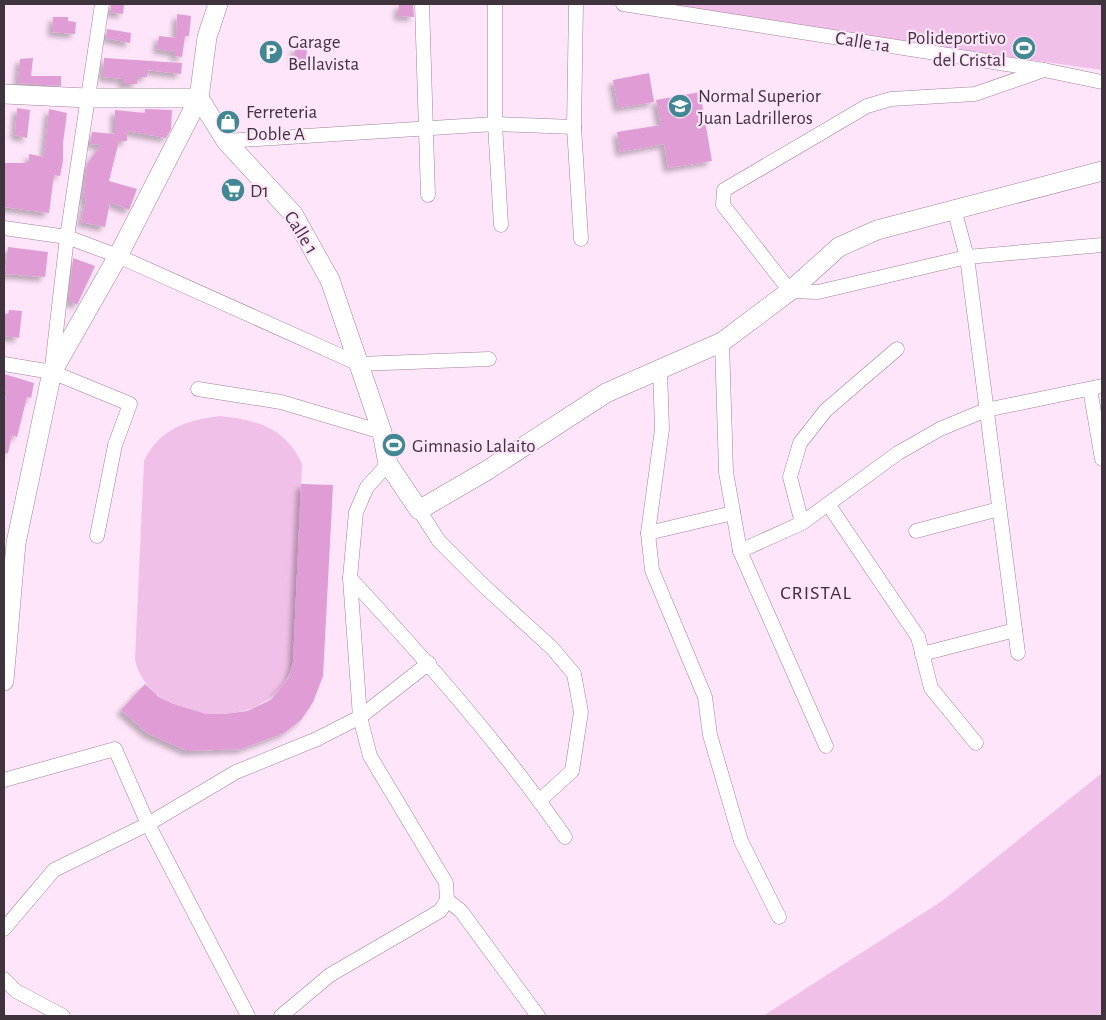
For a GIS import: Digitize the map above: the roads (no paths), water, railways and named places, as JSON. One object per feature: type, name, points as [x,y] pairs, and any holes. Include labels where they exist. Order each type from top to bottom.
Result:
[{"type":"main road","points":[[4,681],[16,543],[52,372],[118,256],[199,98],[207,37],[218,4]]},
{"type":"main road","points":[[4,94],[87,98],[199,98]]},
{"type":"main road","name":"Calle 1","points":[[199,98],[226,141],[293,214],[330,280],[382,432],[388,464],[419,510]]},
{"type":"main road","points":[[419,510],[486,471],[606,393],[722,342],[790,290],[839,247],[876,230],[1102,171]]},
{"type":"street","points":[[52,372],[67,237],[102,4]]},
{"type":"street","points":[[422,4],[428,195]]},
{"type":"street","points":[[495,4],[495,124],[501,225]]},
{"type":"street","points":[[576,4],[574,127],[581,239]]},
{"type":"street","name":"Calle 1a","points":[[622,4],[1044,70],[1102,82]]},
{"type":"street","points":[[1044,70],[975,94],[891,99],[867,106],[724,190],[723,206],[790,290],[818,292],[967,257],[1102,244]]},
{"type":"street","points":[[226,141],[495,124],[574,127]]},
{"type":"street","points":[[954,209],[967,257],[1018,652]]},
{"type":"street","points":[[4,228],[67,237],[118,256],[359,364],[489,359]]},
{"type":"street","points":[[722,342],[726,472],[740,551],[826,746]]},
{"type":"street","points":[[802,523],[790,477],[800,444],[826,410],[897,349]]},
{"type":"street","points":[[4,364],[52,372],[130,404],[116,445],[97,536]]},
{"type":"street","points":[[660,369],[662,429],[648,533],[652,570],[705,697],[710,735],[741,841],[779,917]]},
{"type":"street","points":[[740,551],[802,523],[898,453],[940,429],[986,410],[1096,388],[1102,459]]},
{"type":"street","points":[[198,389],[281,402],[382,432]]},
{"type":"street","points":[[281,1016],[330,976],[440,912],[447,900],[446,883],[370,756],[360,717],[350,578],[356,512],[367,487],[388,464]]},
{"type":"street","points":[[828,504],[918,637],[931,688],[976,743]]},
{"type":"street","points":[[419,510],[439,541],[484,586],[552,648],[574,674],[581,712],[572,772],[540,801]]},
{"type":"street","points":[[916,531],[999,510]]},
{"type":"street","points":[[648,533],[733,513]]},
{"type":"street","points":[[350,578],[429,663],[540,801],[565,838]]},
{"type":"street","points":[[922,654],[1015,630]]},
{"type":"street","points":[[4,929],[54,870],[148,824],[236,772],[317,739],[360,717],[429,663]]},
{"type":"street","points":[[4,780],[115,750],[148,824],[248,1016]]},
{"type":"street","points":[[447,900],[461,911],[538,1016]]},
{"type":"street","points":[[4,979],[16,991],[63,1016]]},
{"type":"place","name":"Polideportivo del Cristal","points":[[1024,48]]},
{"type":"place","name":"Garage Bellavista","points":[[271,52]]},
{"type":"place","name":"Normal Superior Juan Ladrilleros","points":[[680,106]]},
{"type":"place","name":"Ferreteria Doble A","points":[[228,122]]},
{"type":"place","name":"D1","points":[[233,190]]},
{"type":"place","name":"Gimnasio Lalaito","points":[[394,445]]},
{"type":"district","name":"CRISTAL","points":[[816,592]]}]
